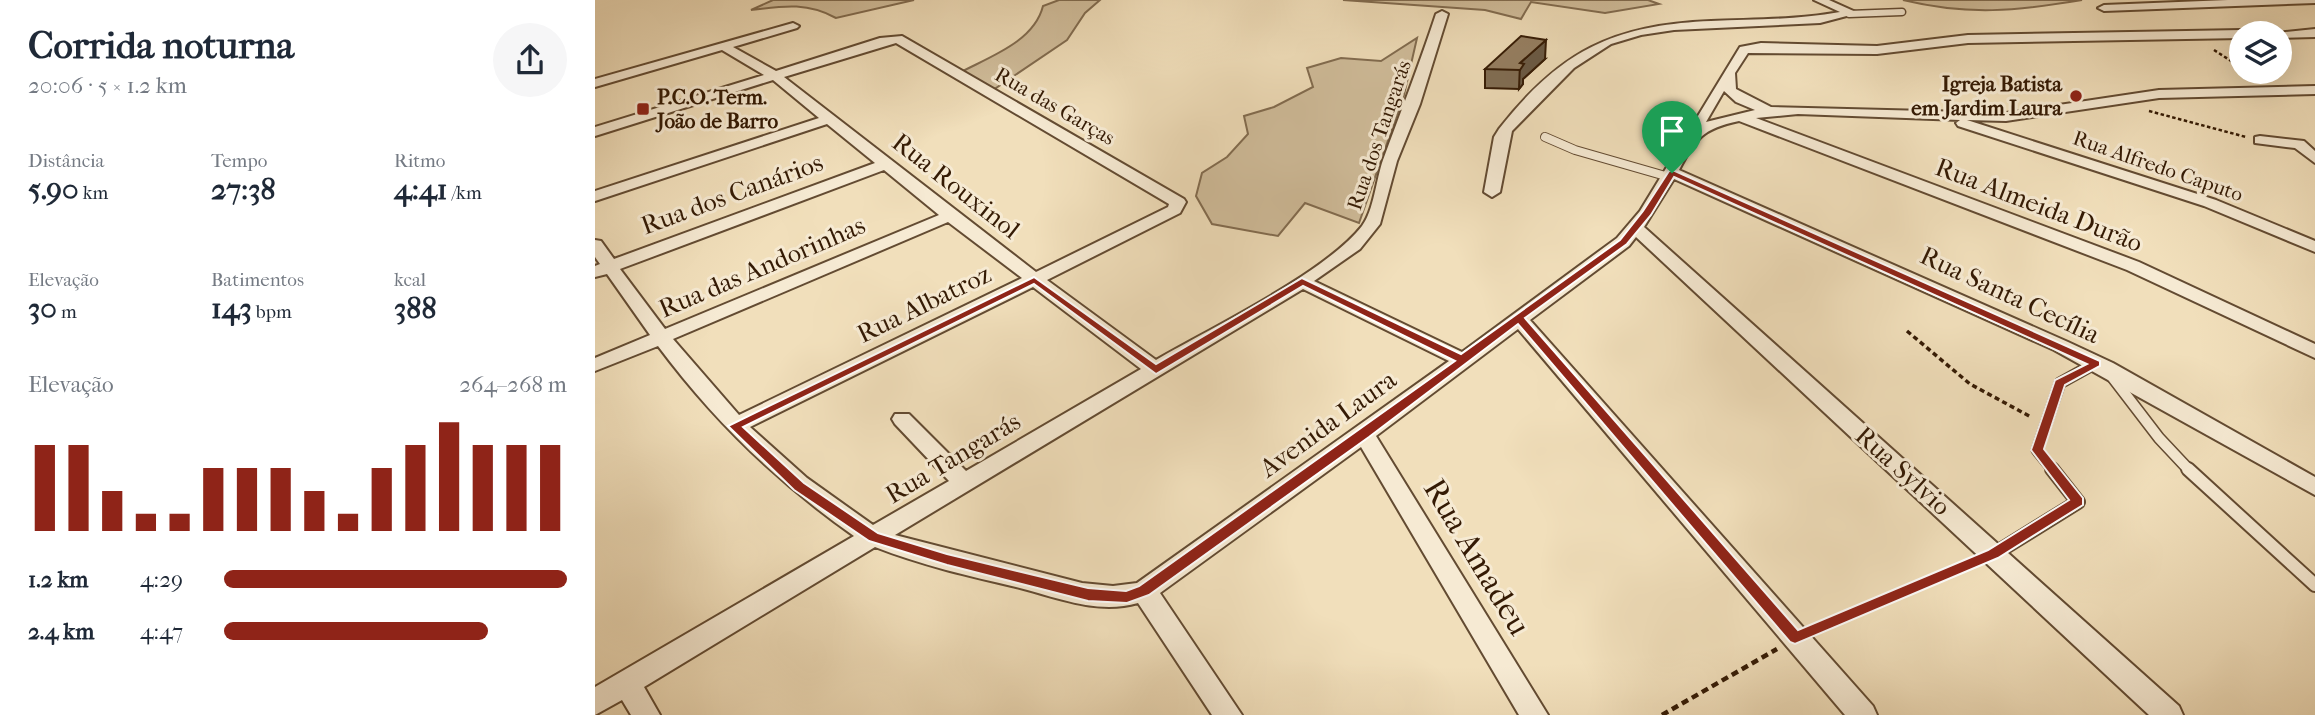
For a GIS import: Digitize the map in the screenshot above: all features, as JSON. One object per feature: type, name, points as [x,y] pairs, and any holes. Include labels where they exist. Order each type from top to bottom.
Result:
[{"type":"street","points":[[1492,192],[1501,137],[1506,129],[1579,58],[1625,36],[1661,27],[1745,25],[1849,14],[1850,10],[1819,0]]},
{"type":"street","points":[[2104,8],[2315,0]]},
{"type":"street","name":"Rua dos Tangarás","points":[[1302,282],[1354,245],[1372,224],[1390,161],[1409,115],[1442,14]]},
{"type":"street","points":[[1745,25],[1756,48],[1877,50],[1952,40],[2229,34]]},
{"type":"street","points":[[595,83],[793,26]]},
{"type":"street","points":[[2292,34],[2315,33]]},
{"type":"street","name":"Rua das Garças","points":[[774,75],[884,41],[903,40],[1025,115],[1175,198],[1178,202],[1174,210]]},
{"type":"street","name":"Rua Rouxinol","points":[[723,46],[774,75],[950,216],[1156,370]]},
{"type":"street","name":"Avenida Laura","points":[[595,245],[603,270],[660,338],[735,426],[799,487],[874,537],[947,559],[1112,598],[1144,591],[1623,242],[1670,175],[1739,55],[1756,48]]},
{"type":"street","points":[[1729,73],[1730,90],[1734,94],[1769,111]]},
{"type":"street","points":[[595,132],[774,75]]},
{"type":"street","points":[[1690,137],[1706,127],[1740,116],[1769,111],[1946,117],[2036,114],[2159,94],[2315,90]]},
{"type":"street","name":"Rua Almeida Durão","points":[[1740,116],[2133,267],[2315,352]]},
{"type":"street","name":"Rua Alfredo Caputo","points":[[1946,117],[2210,203],[2315,247]]},
{"type":"street","points":[[595,196],[828,119]]},
{"type":"street","points":[[2260,140],[2299,144],[2315,159]]},
{"type":"street","name":"Rua dos Canários","points":[[603,270],[887,164]]},
{"type":"street","name":"Rua Santa Cecília","points":[[1670,175],[2101,366],[2315,487]]},
{"type":"street","name":"Rua Albatroz","points":[[735,426],[1174,210]]},
{"type":"street","name":"Rua das Andorinhas","points":[[595,365],[950,216]]},
{"type":"street","name":"Rua Sylvio","points":[[1635,227],[2169,715]]},
{"type":"street","points":[[1302,282],[1461,359]]},
{"type":"street","name":"Rua Tangarás","points":[[595,702],[1302,282]]},
{"type":"street","points":[[1519,318],[1863,715]]},
{"type":"street","points":[[902,419],[965,483]]},
{"type":"street","name":"Rua Amadeu","points":[[1364,433],[1534,715]]},
{"type":"street","points":[[1144,591],[1228,715]]},
{"type":"street","points":[[627,684],[646,715]]},
{"type":"lane","points":[[1849,14],[1902,12]]},
{"type":"lane","points":[[1545,137],[1576,150],[1670,175]]},
{"type":"lane","points":[[1993,554],[2078,502],[2037,450],[2060,383],[2101,366],[2159,438],[2199,481],[2315,584]]},
{"type":"path","points":[[2190,35],[2229,60]]},
{"type":"path","points":[[2148,111],[2260,140]]},
{"type":"path","points":[[1907,331],[1970,384],[2046,425]]},
{"type":"path","points":[[1662,715],[1795,638],[1993,554]]},
{"type":"shaded area","points":[[773,0],[914,0],[836,18],[805,7],[751,10]]},
{"type":"shaded area","points":[[1059,0],[1100,0],[1085,13],[1067,40],[993,90],[959,73],[1020,39],[1038,19],[1043,6]]},
{"type":"shaded area","points":[[1343,0],[1648,0],[1659,4],[1605,13],[1531,2],[1521,19],[1485,10]]},
{"type":"shaded area","points":[[1903,0],[2082,0],[2014,9],[1971,10]]},
{"type":"shaded area","points":[[1417,38],[1404,95],[1359,223],[1305,203],[1278,236],[1212,224],[1196,196],[1202,173],[1227,157],[1248,134],[1244,116],[1274,107],[1313,87],[1307,68],[1341,58],[1381,61]]},
{"type":"building","points":[[1521,36],[1546,40],[1520,63],[1524,64],[1520,70],[1485,69]]},
{"type":"place","name":"Igreja Batista em Jardim Laura","points":[[2076,96]]},
{"type":"place","name":"P.C.O. Term. João de Barro","points":[[643,109]]},
{"type":"route","points":[[1672,173],[2096,363],[2060,383],[2037,450],[2078,502],[1993,554],[1795,638],[1519,318],[1144,591],[1127,597],[1112,598],[1088,594],[1014,577],[874,537],[799,487],[735,426],[1034,280],[1156,370],[1302,282],[1461,359],[1623,242],[1647,213],[1672,173]]}]
